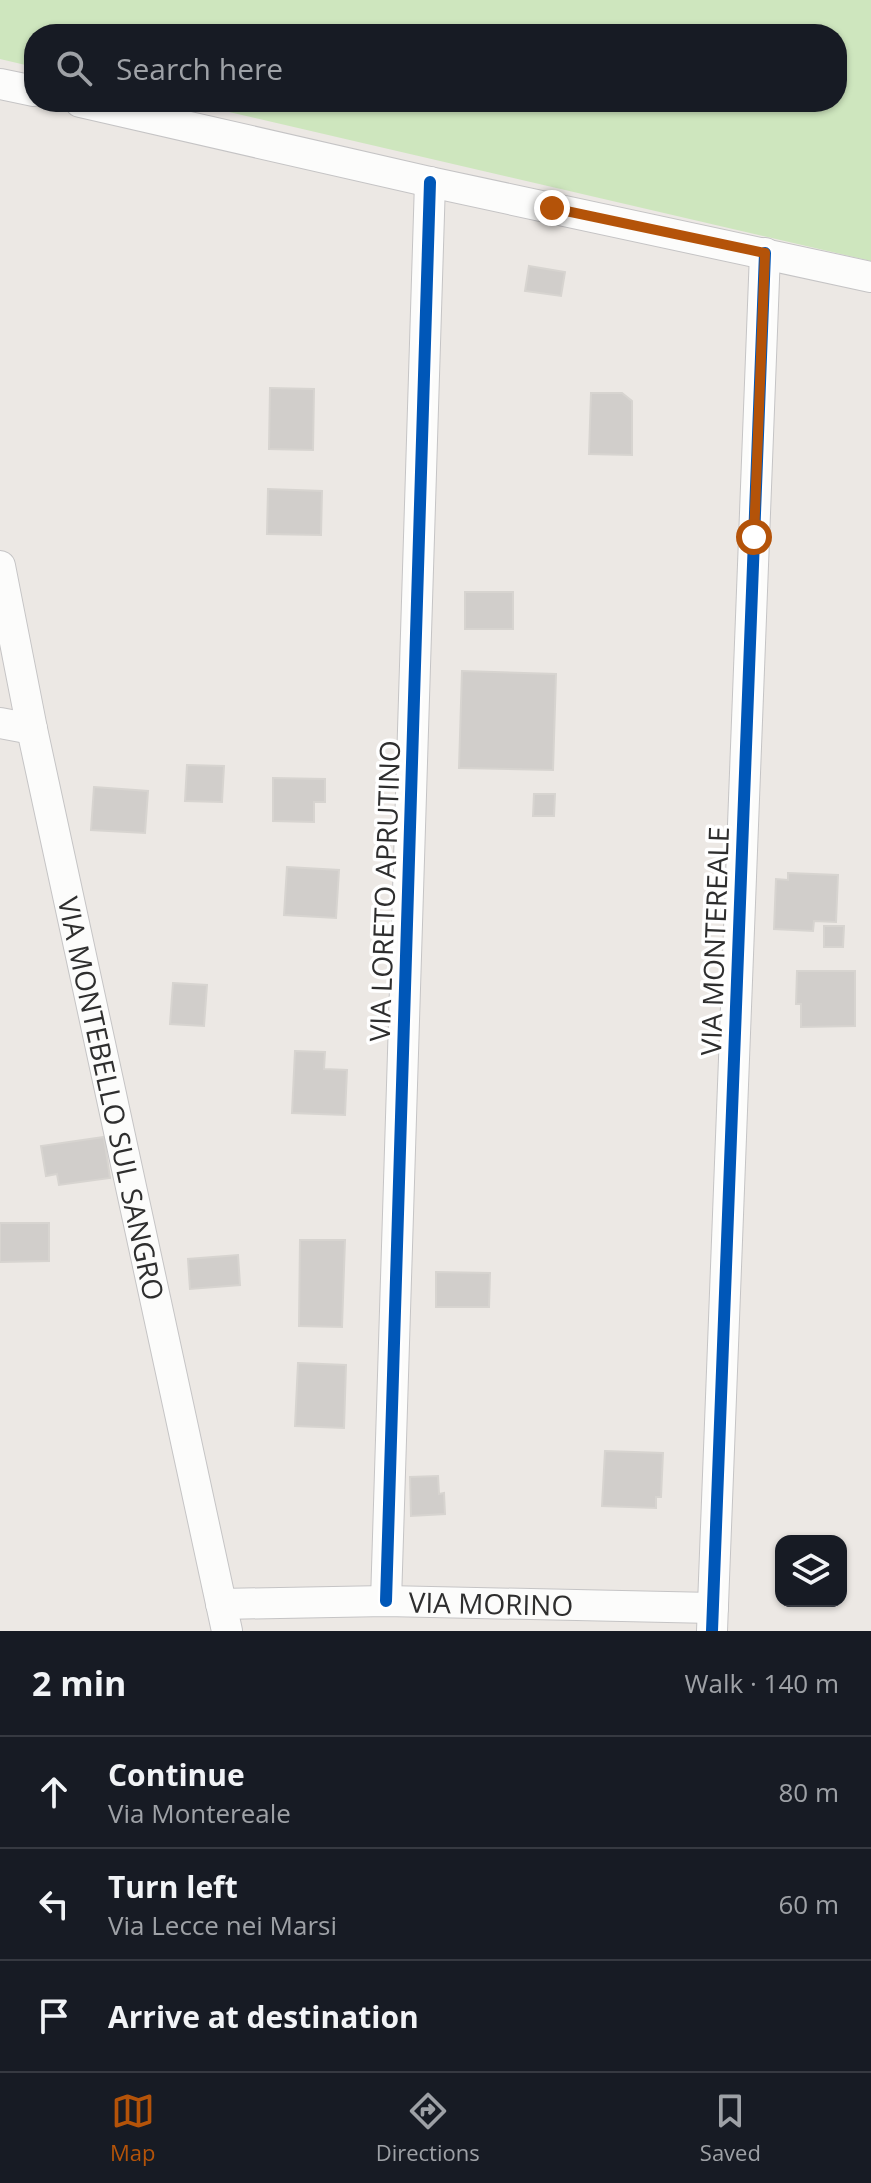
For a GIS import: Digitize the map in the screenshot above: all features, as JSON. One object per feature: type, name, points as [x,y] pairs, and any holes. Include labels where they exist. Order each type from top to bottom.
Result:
[{"type":"street","points":[[0,84],[24,89]]},
{"type":"street","points":[[124,112],[871,277]]},
{"type":"street","name":"VIA LORETO APRUTINO","points":[[386,1601],[430,182]]},
{"type":"street","name":"VIA MONTEREALE","points":[[712,1619],[765,253]]},
{"type":"street","name":"VIA MONTEBELLO SUL SANGRO","points":[[0,566],[32,729],[224,1617]]},
{"type":"street","points":[[0,723],[32,729]]},
{"type":"street","name":"VIA MORINO","points":[[224,1617],[386,1601],[712,1619]]},
{"type":"green space","points":[[0,0],[871,0],[871,261],[229,112],[847,112],[847,24],[24,24],[24,65],[0,59]]},
{"type":"building","points":[[529,266],[565,272],[561,296],[525,291]]},
{"type":"building","points":[[270,388],[314,389],[313,450],[269,449]]},
{"type":"building","points":[[591,393],[622,393],[632,401],[632,455],[589,454]]},
{"type":"building","points":[[268,489],[322,491],[321,535],[267,534]]},
{"type":"building","points":[[465,592],[513,592],[513,629],[465,629]]},
{"type":"building","points":[[462,671],[556,674],[553,770],[459,768]]},
{"type":"building","points":[[187,765],[224,766],[222,802],[185,801]]},
{"type":"building","points":[[273,778],[325,779],[325,802],[314,802],[314,822],[273,821]]},
{"type":"building","points":[[94,787],[148,791],[145,833],[91,830]]},
{"type":"building","points":[[534,794],[555,794],[554,816],[533,816]]},
{"type":"building","points":[[287,867],[339,870],[336,918],[284,915]]},
{"type":"building","points":[[788,873],[838,875],[836,922],[814,921],[813,931],[774,929],[776,879],[788,880]]},
{"type":"building","points":[[824,926],[844,926],[843,947],[824,947]]},
{"type":"building","points":[[797,971],[855,971],[855,1026],[801,1027],[801,1004],[796,1004]]},
{"type":"building","points":[[173,983],[207,985],[204,1026],[170,1024]]},
{"type":"building","points":[[295,1051],[325,1052],[324,1069],[347,1070],[345,1115],[292,1113]]},
{"type":"building","points":[[104,1137],[110,1178],[59,1185],[57,1174],[46,1176],[41,1146]]},
{"type":"building","points":[[0,1223],[49,1223],[49,1261],[0,1262]]},
{"type":"building","points":[[300,1240],[345,1240],[342,1327],[299,1326]]},
{"type":"building","points":[[238,1255],[240,1285],[190,1289],[188,1259]]},
{"type":"building","points":[[436,1272],[490,1273],[489,1307],[436,1307]]},
{"type":"building","points":[[298,1363],[346,1365],[344,1428],[295,1426]]},
{"type":"building","points":[[605,1451],[663,1453],[661,1497],[656,1497],[656,1508],[602,1506]]},
{"type":"building","points":[[438,1476],[439,1494],[444,1493],[445,1514],[411,1516],[410,1477]]},
{"type":"cycle path","points":[[386,1601],[430,182]]},
{"type":"cycle path","points":[[712,1631],[765,253]]},
{"type":"route","points":[[552,208],[765,253],[754,537]]}]
